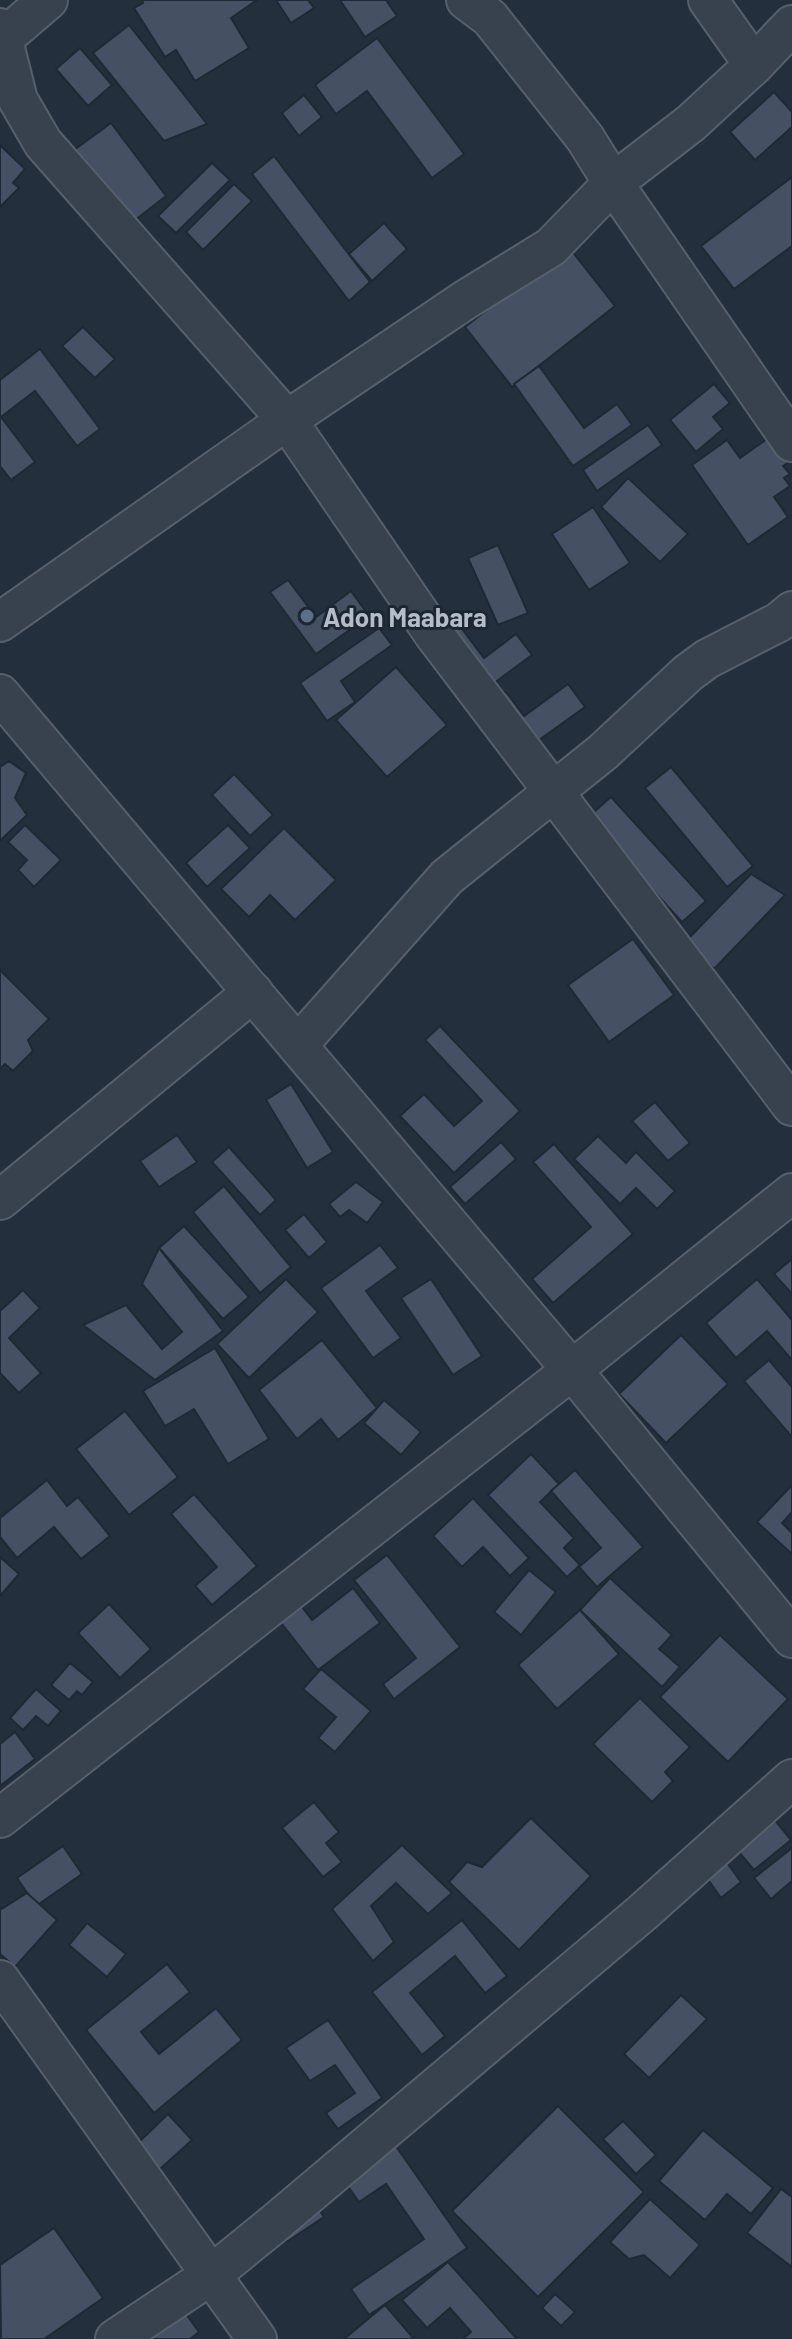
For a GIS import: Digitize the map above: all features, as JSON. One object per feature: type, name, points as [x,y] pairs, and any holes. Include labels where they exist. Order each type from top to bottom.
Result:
[{"type":"street","points":[[48,0],[1,36],[18,100],[43,143],[287,420],[433,633],[792,1106]]},
{"type":"street","points":[[466,0],[490,18],[585,138],[792,442]]},
{"type":"street","points":[[708,0],[754,65]]},
{"type":"street","points":[[0,622],[287,420],[465,300],[551,247],[613,183],[691,123],[792,25]]},
{"type":"street","points":[[298,1045],[447,877],[603,752],[688,673],[707,659],[779,622],[792,611]]},
{"type":"street","points":[[0,694],[572,1370],[792,1638]]},
{"type":"street","points":[[0,1200],[253,992]]},
{"type":"street","points":[[0,1818],[572,1370],[792,1193]]},
{"type":"street","points":[[115,2339],[211,2275],[642,1913],[792,1779]]},
{"type":"street","points":[[0,1980],[257,2339]]},
{"type":"building","points":[[142,0],[257,0],[231,18],[249,48],[195,81],[176,50],[165,57],[134,8],[143,3]]},
{"type":"building","points":[[276,0],[308,0],[314,8],[291,23]]},
{"type":"building","points":[[340,0],[386,0],[397,16],[365,37]]},
{"type":"building","points":[[129,25],[207,124],[164,141],[93,53]]},
{"type":"building","points":[[377,38],[464,154],[432,178],[367,91],[336,114],[315,85]]},
{"type":"building","points":[[80,48],[112,85],[88,106],[56,69]]},
{"type":"building","points":[[774,92],[792,112],[792,127],[755,160],[730,132]]},
{"type":"building","points":[[304,95],[322,117],[299,136],[282,113]]},
{"type":"building","points":[[111,123],[166,196],[126,227],[70,153]]},
{"type":"building","points":[[0,145],[25,169],[13,183],[19,188],[0,207]]},
{"type":"building","points":[[274,156],[370,282],[349,301],[252,174]]},
{"type":"building","points":[[212,163],[230,180],[176,233],[158,216]]},
{"type":"building","points":[[792,177],[792,246],[734,289],[701,246]]},
{"type":"building","points":[[234,184],[252,201],[203,250],[186,232]]},
{"type":"building","points":[[384,223],[407,249],[372,281],[349,254]]},
{"type":"building","points":[[568,246],[615,306],[512,387],[465,327]]},
{"type":"building","points":[[83,327],[115,359],[95,378],[62,346]]},
{"type":"building","points":[[40,349],[100,429],[77,446],[35,391],[1,417],[35,462],[11,480],[0,466],[0,380]]},
{"type":"building","points":[[539,366],[584,428],[617,404],[632,425],[573,466],[514,384]]},
{"type":"building","points":[[714,384],[730,403],[713,417],[723,429],[696,452],[670,420]]},
{"type":"building","points":[[648,425],[662,445],[597,491],[583,470]]},
{"type":"building","points":[[774,434],[792,460],[783,466],[790,474],[784,478],[790,486],[774,497],[788,517],[748,545],[692,465],[727,440],[740,458]]},
{"type":"building","points":[[628,478],[688,534],[660,562],[601,507]]},
{"type":"building","points":[[593,507],[630,563],[589,590],[552,534]]},
{"type":"building","points":[[498,545],[528,613],[498,625],[468,558]]},
{"type":"building","points":[[288,580],[316,617],[351,591],[369,616],[316,654],[270,592]]},
{"type":"building","points":[[453,617],[484,658],[516,634],[532,655],[478,695],[433,633]]},
{"type":"building","points":[[379,628],[392,645],[341,681],[355,702],[327,721],[300,683]]},
{"type":"building","points":[[396,667],[447,725],[387,777],[336,720]]},
{"type":"building","points":[[568,684],[585,707],[511,760],[477,713],[506,692],[524,716]]},
{"type":"building","points":[[9,761],[26,773],[15,798],[27,815],[0,841],[0,767]]},
{"type":"building","points":[[671,767],[753,866],[727,887],[645,788]]},
{"type":"building","points":[[234,774],[273,815],[250,836],[212,795]]},
{"type":"building","points":[[611,797],[706,901],[682,922],[587,818]]},
{"type":"building","points":[[25,825],[61,860],[34,887],[18,870],[27,860],[8,842]]},
{"type":"building","points":[[228,825],[250,848],[207,887],[186,863]]},
{"type":"building","points":[[284,828],[336,880],[295,920],[270,895],[249,917],[221,889]]},
{"type":"building","points":[[751,874],[785,895],[714,969],[686,941]]},
{"type":"building","points":[[633,939],[674,995],[609,1042],[568,985]]},
{"type":"building","points":[[0,970],[49,1019],[28,1040],[33,1051],[13,1071],[5,1064],[0,1069]]},
{"type":"building","points":[[440,1026],[520,1111],[454,1173],[400,1116],[424,1094],[454,1126],[482,1101],[425,1040]]},
{"type":"building","points":[[291,1084],[333,1152],[307,1168],[266,1100]]},
{"type":"building","points":[[655,1102],[690,1143],[668,1161],[632,1121]]},
{"type":"building","points":[[177,1135],[197,1162],[159,1187],[140,1161]]},
{"type":"building","points":[[598,1136],[626,1163],[636,1152],[675,1191],[657,1209],[636,1188],[620,1204],[574,1159]]},
{"type":"building","points":[[501,1142],[516,1159],[465,1204],[450,1187]]},
{"type":"building","points":[[554,1144],[633,1234],[553,1303],[532,1279],[591,1227],[533,1162]]},
{"type":"building","points":[[229,1147],[276,1200],[260,1215],[212,1162]]},
{"type":"building","points":[[356,1182],[383,1202],[367,1223],[349,1210],[340,1217],[329,1204]]},
{"type":"building","points":[[224,1186],[291,1267],[260,1293],[193,1212]]},
{"type":"building","points":[[304,1214],[327,1242],[309,1258],[285,1230]]},
{"type":"building","points":[[184,1226],[249,1297],[223,1319],[159,1248]]},
{"type":"building","points":[[380,1245],[398,1268],[366,1291],[401,1338],[373,1358],[321,1288]]},
{"type":"building","points":[[159,1248],[223,1331],[155,1380],[83,1325],[126,1305],[162,1349],[182,1332],[142,1284]]},
{"type":"building","points":[[792,1259],[792,1294],[774,1274]]},
{"type":"building","points":[[286,1279],[318,1312],[249,1378],[217,1344]]},
{"type":"building","points":[[431,1279],[482,1356],[453,1375],[401,1298]]},
{"type":"building","points":[[757,1279],[792,1320],[792,1360],[767,1331],[736,1358],[706,1323]]},
{"type":"building","points":[[23,1290],[40,1308],[9,1338],[41,1373],[19,1393],[0,1373],[0,1311]]},
{"type":"building","points":[[681,1335],[728,1384],[666,1443],[619,1394]]},
{"type":"building","points":[[322,1340],[377,1408],[338,1440],[321,1419],[297,1439],[259,1390]]},
{"type":"building","points":[[215,1348],[269,1439],[228,1464],[194,1409],[165,1426],[143,1391]]},
{"type":"building","points":[[769,1360],[792,1387],[792,1437],[744,1381]]},
{"type":"building","points":[[384,1400],[421,1432],[401,1455],[364,1423]]},
{"type":"building","points":[[125,1411],[178,1477],[129,1515],[76,1449]]},
{"type":"building","points":[[531,1454],[559,1484],[540,1502],[574,1538],[564,1548],[580,1565],[567,1577],[488,1495]]},
{"type":"building","points":[[575,1470],[643,1547],[597,1587],[579,1567],[601,1548],[551,1491]]},
{"type":"building","points":[[47,1480],[67,1506],[78,1497],[110,1536],[81,1559],[54,1527],[17,1558],[0,1537],[0,1518]]},
{"type":"building","points":[[792,1485],[792,1512],[782,1523],[792,1533],[792,1554],[757,1522]]},
{"type":"building","points":[[194,1494],[257,1566],[212,1605],[195,1586],[217,1567],[171,1514]]},
{"type":"building","points":[[473,1498],[529,1558],[510,1576],[483,1547],[462,1567],[433,1536]]},
{"type":"building","points":[[387,1555],[460,1647],[394,1699],[383,1684],[416,1658],[354,1580]]},
{"type":"building","points":[[0,1557],[19,1574],[0,1596]]},
{"type":"building","points":[[529,1570],[556,1592],[521,1635],[494,1612]]},
{"type":"building","points":[[610,1578],[672,1635],[659,1649],[680,1667],[662,1687],[580,1610]]},
{"type":"building","points":[[353,1588],[380,1623],[318,1670],[271,1610],[292,1594],[312,1620]]},
{"type":"building","points":[[109,1604],[151,1649],[120,1678],[78,1633]]},
{"type":"building","points":[[580,1610],[619,1654],[557,1709],[518,1665]]},
{"type":"building","points":[[720,1635],[788,1699],[728,1762],[660,1697]]},
{"type":"building","points":[[70,1663],[93,1682],[82,1695],[77,1691],[69,1700],[51,1685]]},
{"type":"building","points":[[321,1669],[371,1711],[335,1752],[318,1738],[336,1717],[303,1689]]},
{"type":"building","points":[[36,1689],[61,1711],[48,1726],[36,1716],[23,1730],[10,1718]]},
{"type":"building","points":[[640,1698],[690,1747],[665,1772],[673,1781],[652,1802],[593,1744]]},
{"type":"building","points":[[15,1732],[35,1759],[0,1786],[0,1744]]},
{"type":"building","points":[[314,1802],[339,1832],[326,1843],[342,1862],[323,1877],[282,1828]]},
{"type":"building","points":[[770,1814],[791,1840],[754,1870],[733,1845]]},
{"type":"building","points":[[531,1818],[591,1876],[519,1950],[449,1882],[467,1862],[482,1867]]},
{"type":"building","points":[[402,1845],[452,1893],[428,1914],[396,1883],[371,1906],[394,1942],[373,1961],[332,1909]]},
{"type":"building","points":[[63,1846],[82,1874],[36,1906],[17,1878]]},
{"type":"building","points":[[792,1848],[792,1881],[771,1899],[754,1878]]},
{"type":"building","points":[[722,1856],[741,1882],[721,1898],[702,1871]]},
{"type":"building","points":[[27,1893],[57,1920],[15,1967],[0,1954],[0,1910]]},
{"type":"building","points":[[462,1920],[507,1976],[485,1993],[455,1956],[410,1993],[445,2036],[422,2055],[372,1992]]},
{"type":"building","points":[[87,1923],[126,1954],[107,1977],[69,1945]]},
{"type":"building","points":[[167,1964],[190,1992],[141,2032],[159,2054],[216,2008],[242,2040],[154,2113],[86,2030]]},
{"type":"building","points":[[681,1995],[707,2019],[649,2078],[624,2054]]},
{"type":"building","points":[[328,2020],[382,2098],[338,2129],[326,2113],[355,2093],[335,2065],[310,2081],[286,2048]]},
{"type":"building","points":[[558,2106],[644,2192],[538,2297],[452,2211]]},
{"type":"building","points":[[168,2114],[192,2140],[160,2169],[137,2144]]},
{"type":"building","points":[[623,2121],[656,2155],[636,2174],[603,2139]]},
{"type":"building","points":[[703,2130],[773,2188],[751,2214],[727,2194],[705,2220],[659,2181]]},
{"type":"building","points":[[393,2142],[467,2248],[369,2315],[351,2289],[424,2239],[386,2184],[359,2202],[342,2178]]},
{"type":"building","points":[[781,2189],[792,2197],[792,2267],[747,2233]]},
{"type":"building","points":[[312,2199],[324,2217],[288,2241],[275,2223]]},
{"type":"building","points":[[650,2199],[700,2245],[670,2278],[644,2255],[629,2259],[610,2242]]},
{"type":"building","points":[[54,2228],[103,2298],[44,2339],[1,2339],[0,2265]]},
{"type":"building","points":[[448,2262],[517,2339],[463,2339],[471,2332],[450,2308],[427,2328],[402,2300]]},
{"type":"building","points":[[555,2294],[575,2312],[561,2326],[542,2308]]},
{"type":"building","points":[[385,2305],[414,2339],[344,2339]]},
{"type":"building","points":[[183,2310],[199,2332],[190,2339],[122,2339]]},
{"type":"place","name":"Adon Maabara","points":[[307,616]]}]
